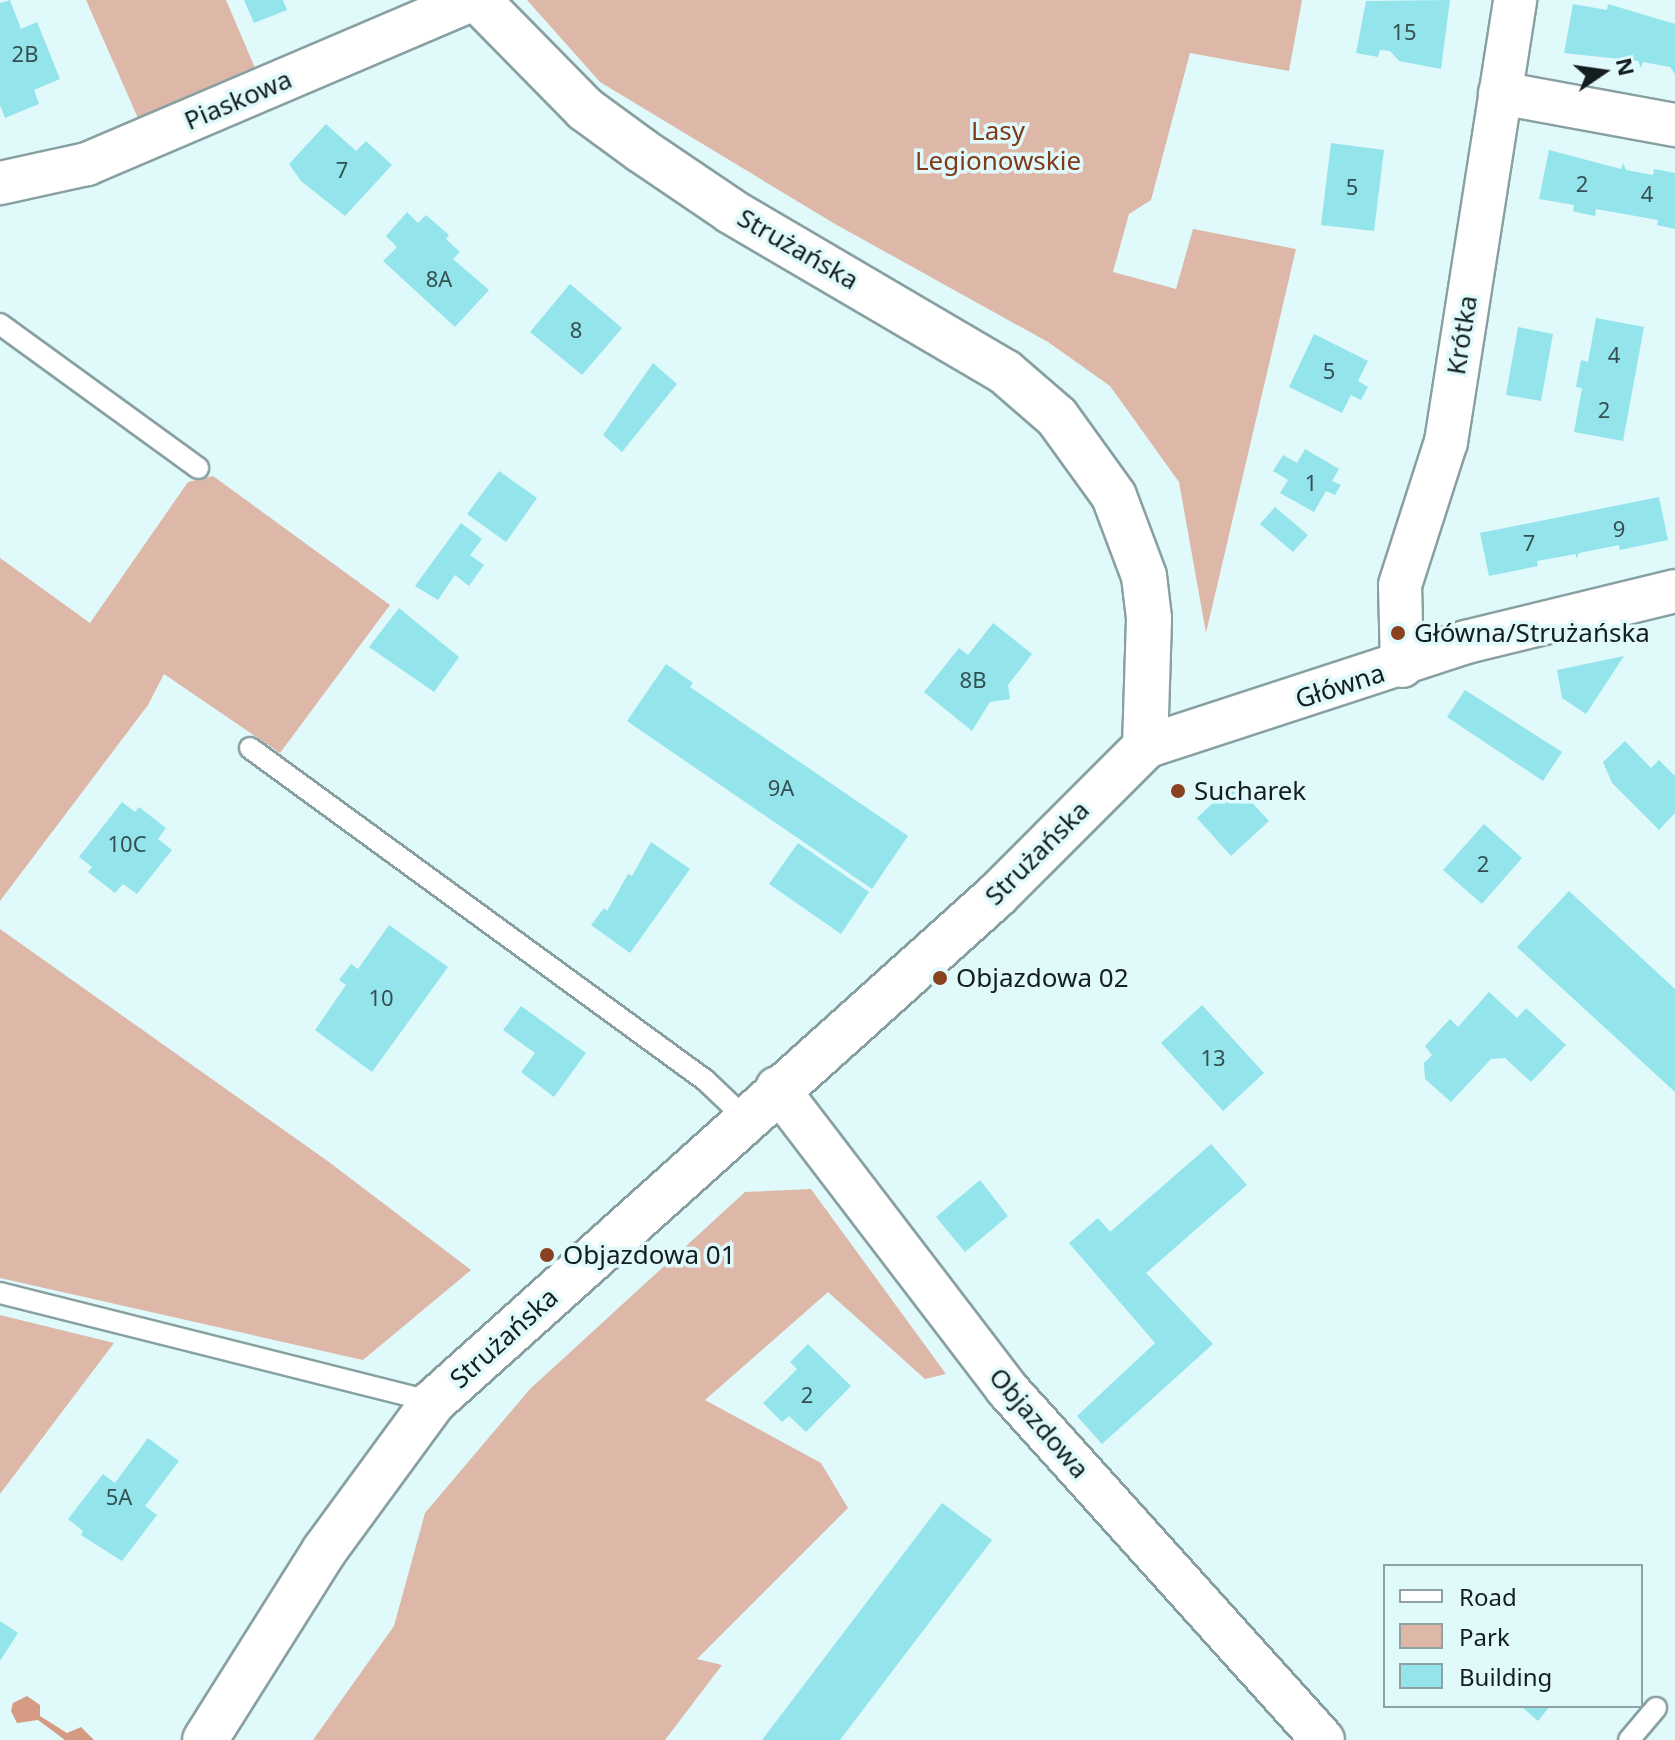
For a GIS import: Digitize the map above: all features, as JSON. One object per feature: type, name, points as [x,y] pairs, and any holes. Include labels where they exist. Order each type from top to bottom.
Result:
[{"type":"main road","name":"Strużańska","points":[[205,1740],[324,1551],[433,1402],[777,1088],[997,895],[1145,747],[1149,618],[1144,576],[1114,496],[1057,417],[1005,372],[731,211],[641,150],[585,109],[478,0]]},
{"type":"street","name":"Piaskowa","points":[[0,183],[87,164],[471,0]]},
{"type":"street","name":"Krótka","points":[[1402,666],[1400,585],[1446,442],[1515,0]]},
{"type":"street","points":[[1500,93],[1675,125]]},
{"type":"street","name":"Główna","points":[[1145,747],[1482,638],[1675,591]]},
{"type":"street","name":"Objazdowa","points":[[777,1088],[1007,1389],[1323,1740]]},
{"type":"lane","points":[[0,324],[198,468]]},
{"type":"lane","points":[[250,748],[705,1080],[745,1118]]},
{"type":"lane","points":[[0,1293],[433,1402]]},
{"type":"lane","points":[[1629,1740],[1656,1708]]},
{"type":"green space","points":[[86,0],[226,0],[258,75],[141,125]]},
{"type":"green space","name":"Lasy Legionowskie","points":[[527,0],[1302,0],[1289,71],[1190,53],[1151,200],[1129,214],[1113,272],[1176,289],[1193,229],[1296,249],[1206,633],[1179,482],[1110,386],[1048,342],[835,224],[600,82]]},
{"type":"green space","points":[[213,476],[390,605],[280,753],[164,674],[148,705],[0,901],[0,558],[90,623],[188,482]]},
{"type":"green space","points":[[0,929],[329,1162],[471,1270],[363,1360],[0,1278]]},
{"type":"green space","points":[[811,1189],[946,1374],[925,1379],[828,1292],[705,1400],[821,1463],[848,1508],[697,1659],[722,1665],[665,1740],[313,1740],[394,1626],[425,1513],[530,1389],[745,1192]]},
{"type":"green space","points":[[0,1315],[114,1343],[0,1494]]},
{"type":"shaded area","points":[[27,1696],[40,1705],[40,1716],[67,1733],[81,1727],[94,1740],[65,1740],[38,1720],[17,1723],[11,1711],[13,1703]]},
{"type":"building","points":[[10,0],[21,29],[37,22],[60,79],[34,90],[39,104],[5,118],[0,105],[0,3]]},
{"type":"building","points":[[244,0],[283,0],[287,10],[254,23]]},
{"type":"building","points":[[1450,0],[1441,69],[1399,61],[1390,51],[1380,50],[1378,57],[1356,53],[1366,1]]},
{"type":"building","points":[[1573,4],[1607,10],[1608,4],[1675,24],[1675,74],[1670,67],[1643,62],[1641,68],[1638,61],[1564,53]]},
{"type":"building","points":[[326,124],[356,151],[366,141],[392,165],[345,216],[301,181],[289,164]]},
{"type":"building","points":[[1331,143],[1384,150],[1374,231],[1321,225]]},
{"type":"building","points":[[1549,150],[1621,169],[1623,163],[1626,170],[1653,175],[1654,169],[1675,173],[1675,229],[1657,225],[1658,220],[1596,209],[1595,216],[1573,211],[1574,205],[1539,199]]},
{"type":"building","points":[[407,212],[418,223],[426,215],[449,235],[446,239],[460,252],[453,259],[489,290],[455,327],[383,261],[397,247],[386,236]]},
{"type":"building","points":[[570,284],[622,328],[582,375],[530,332]]},
{"type":"building","points":[[1596,318],[1644,327],[1623,441],[1574,432],[1582,388],[1576,387],[1581,360],[1588,362]]},
{"type":"building","points":[[1518,327],[1553,334],[1541,401],[1506,395]]},
{"type":"building","points":[[1314,334],[1368,361],[1358,381],[1368,387],[1361,400],[1351,395],[1342,413],[1289,387]]},
{"type":"building","points":[[653,363],[677,384],[622,452],[603,435]]},
{"type":"building","points":[[1305,449],[1339,469],[1332,481],[1341,485],[1335,495],[1326,491],[1314,512],[1280,493],[1288,480],[1273,471],[1283,455],[1297,463]]},
{"type":"building","points":[[499,471],[537,498],[506,542],[467,514]]},
{"type":"building","points":[[1659,497],[1668,540],[1620,550],[1619,545],[1579,553],[1576,559],[1576,554],[1537,561],[1538,566],[1489,576],[1480,533]]},
{"type":"building","points":[[1275,507],[1308,535],[1293,552],[1260,524]]},
{"type":"building","points":[[461,523],[482,539],[470,555],[484,565],[469,586],[455,575],[438,600],[415,586]]},
{"type":"building","points":[[399,608],[459,657],[434,692],[369,647]]},
{"type":"building","points":[[993,623],[1032,654],[1008,685],[1010,699],[990,702],[972,731],[924,692],[959,648],[968,655]]},
{"type":"building","points":[[1624,656],[1586,714],[1562,698],[1557,670]]},
{"type":"building","points":[[666,664],[693,683],[690,687],[908,836],[872,889],[627,721]]},
{"type":"building","points":[[1465,690],[1562,752],[1543,781],[1447,717]]},
{"type":"building","points":[[1625,741],[1651,768],[1659,760],[1675,776],[1675,813],[1659,830],[1612,783],[1603,762]]},
{"type":"building","points":[[1234,783],[1269,821],[1231,856],[1197,818]]},
{"type":"building","points":[[122,802],[135,812],[139,807],[166,828],[158,839],[172,850],[137,894],[123,884],[115,893],[88,872],[92,867],[79,857]]},
{"type":"building","points":[[1484,824],[1522,858],[1482,904],[1443,870]]},
{"type":"building","points":[[651,842],[690,869],[630,953],[591,925],[604,908],[607,911]]},
{"type":"building","points":[[798,843],[869,892],[841,934],[769,884]]},
{"type":"building","points":[[1569,891],[1675,989],[1675,1092],[1517,947]]},
{"type":"building","points":[[389,925],[448,967],[372,1072],[315,1030],[346,985],[339,980],[351,964],[358,969]]},
{"type":"building","points":[[1489,992],[1517,1018],[1526,1008],[1566,1045],[1531,1082],[1505,1058],[1491,1059],[1451,1102],[1425,1079],[1424,1063],[1432,1055],[1425,1046],[1450,1019],[1458,1027]]},
{"type":"building","points":[[1202,1005],[1264,1073],[1223,1111],[1161,1043]]},
{"type":"building","points":[[521,1006],[586,1053],[554,1097],[521,1072],[535,1053],[503,1030]]},
{"type":"building","points":[[1211,1144],[1247,1185],[1146,1273],[1213,1344],[1102,1444],[1077,1416],[1155,1343],[1069,1243],[1098,1218],[1110,1232]]},
{"type":"building","points":[[980,1180],[1008,1216],[965,1252],[936,1217]]},
{"type":"building","points":[[808,1344],[851,1386],[806,1432],[789,1416],[782,1422],[763,1403],[797,1369],[790,1362]]},
{"type":"building","points":[[148,1438],[179,1461],[145,1506],[157,1515],[122,1561],[81,1535],[83,1531],[68,1519],[103,1474],[115,1483]]},
{"type":"building","points":[[942,1503],[992,1540],[840,1740],[762,1740]]},
{"type":"building","points":[[0,1621],[18,1633],[0,1661]]},
{"type":"building","points":[[1523,1708],[1548,1708],[1538,1721]]},
{"type":"place","name":"Główna/Strużańska","points":[[1398,633]]},
{"type":"place","name":"Sucharek","points":[[1178,791]]},
{"type":"place","name":"Objazdowa 02","points":[[940,978]]},
{"type":"place","name":"Objazdowa 01","points":[[547,1255]]}]
